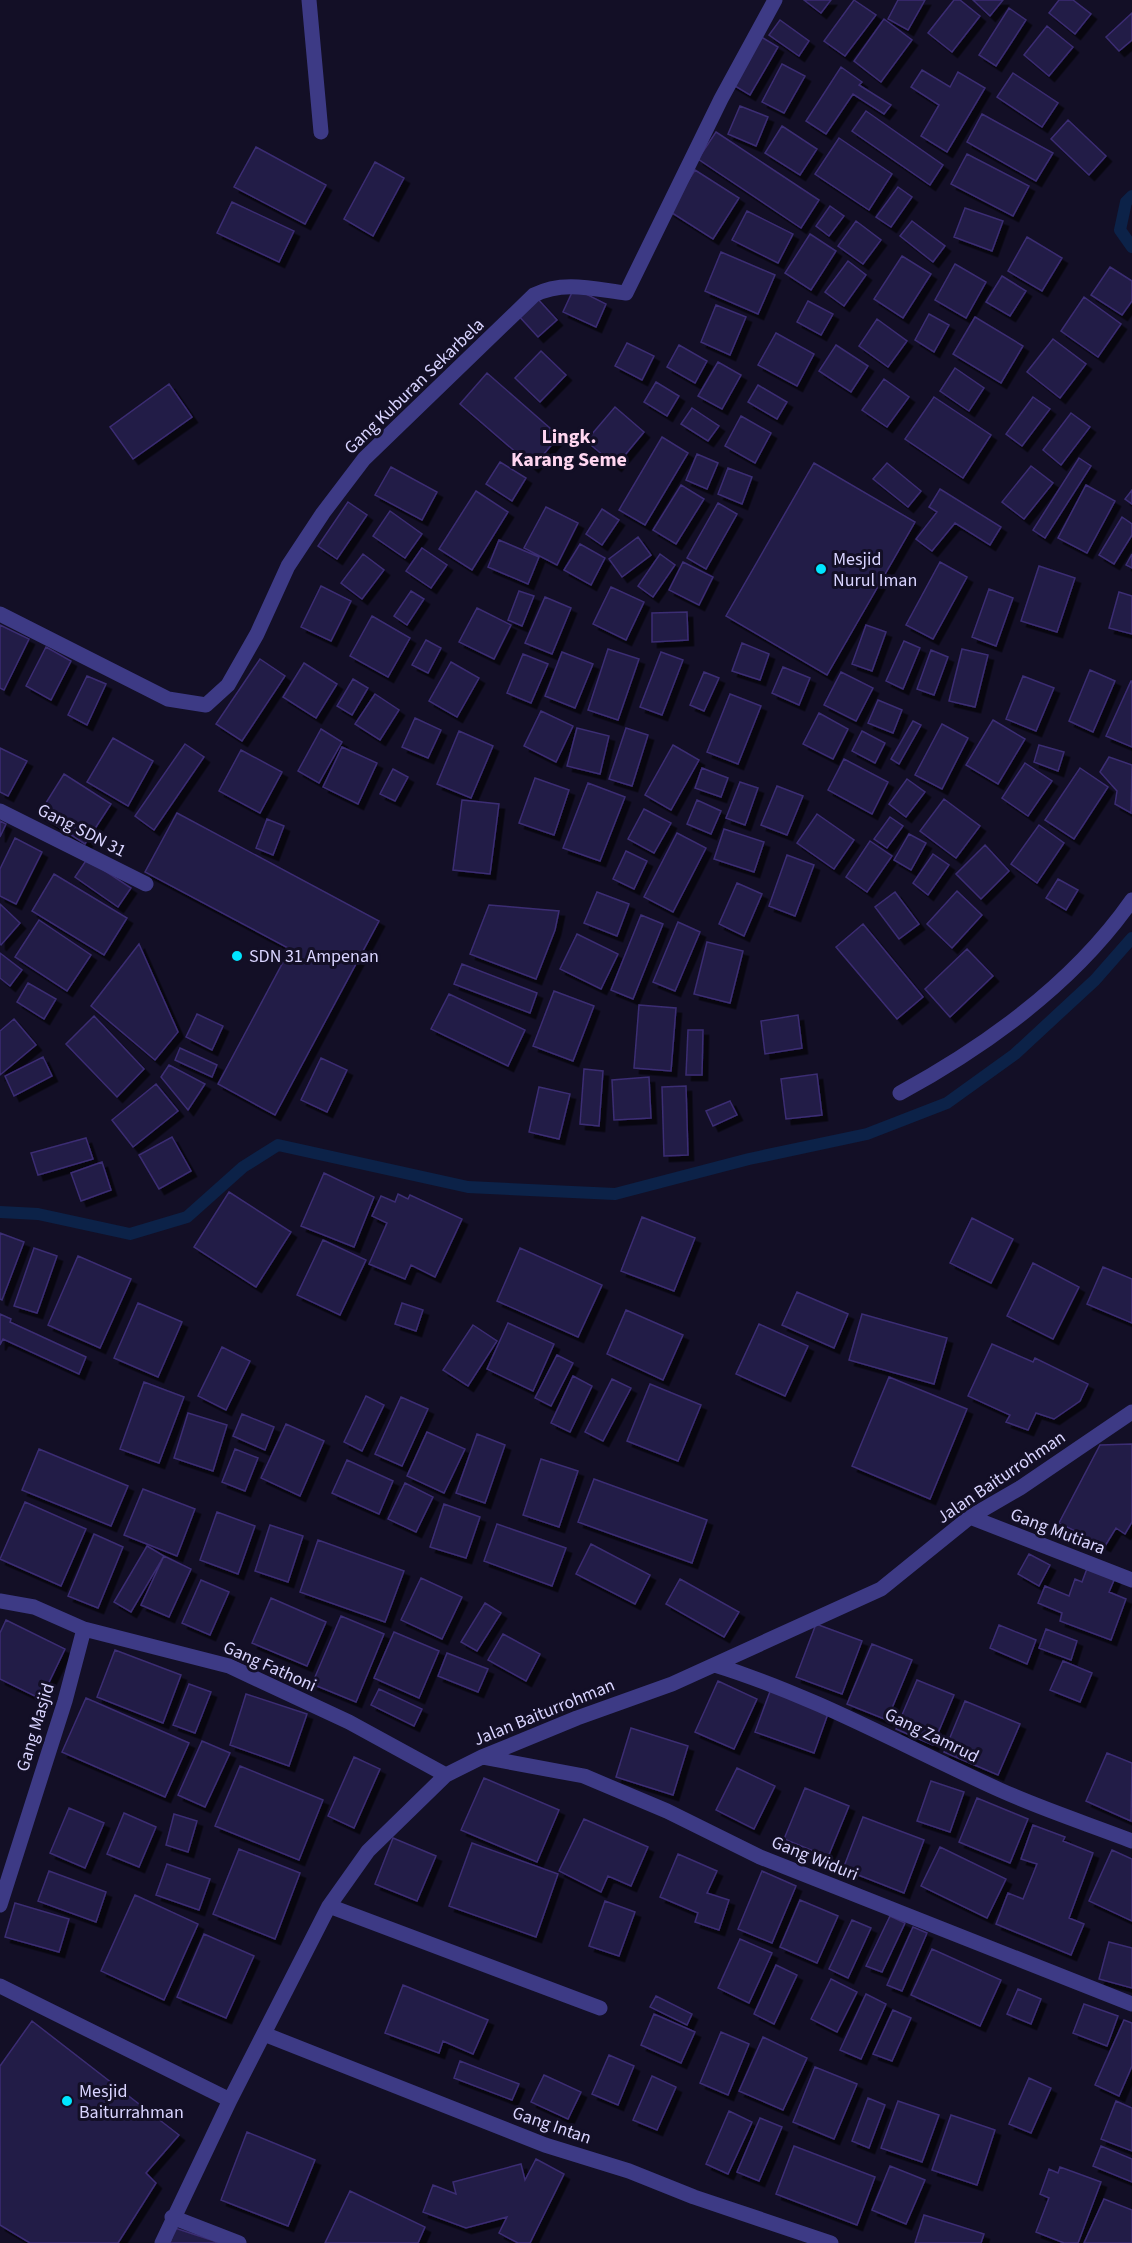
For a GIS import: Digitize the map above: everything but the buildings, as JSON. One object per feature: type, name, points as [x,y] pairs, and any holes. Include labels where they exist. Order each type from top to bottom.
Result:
[{"type":"street","points":[[309,0],[321,132]]},
{"type":"street","name":"Gang Kuburan Sekarbela","points":[[0,614],[168,699],[206,705],[219,696],[228,685],[257,634],[288,566],[323,513],[364,459],[534,295],[550,287],[564,285],[626,292],[721,99],[775,0]]},
{"type":"street","name":"Gang SDN 31","points":[[0,811],[146,884]]},
{"type":"street","points":[[900,1094],[944,1069],[1025,1012],[1097,942],[1132,900]]},
{"type":"street","name":"Jalan Baiturrohman","points":[[162,2243],[172,2217],[230,2100],[330,1906],[368,1851],[446,1775],[482,1756],[715,1665],[881,1589],[970,1517],[1020,1488],[1132,1412]]},
{"type":"street","name":"Gang Mutiara","points":[[970,1517],[1132,1580]]},
{"type":"street","name":"Gang Fathoni","points":[[0,1601],[34,1607],[84,1629],[229,1666],[349,1722],[446,1775]]},
{"type":"street","name":"Gang Masjid","points":[[0,1905],[65,1701],[84,1629]]},
{"type":"street","name":"Gang Zamrud","points":[[715,1665],[773,1684],[854,1718],[1001,1791],[1132,1840]]},
{"type":"street","name":"Gang Widuri","points":[[482,1756],[584,1776],[667,1811],[760,1857],[1132,2004]]},
{"type":"street","points":[[330,1906],[600,2008]]},
{"type":"street","points":[[0,1986],[230,2100]]},
{"type":"street","name":"Gang Intan","points":[[264,2034],[545,2145],[629,2170],[694,2197],[831,2243]]},
{"type":"street","points":[[172,2217],[239,2243]]},
{"type":"waterway","points":[[1132,196],[1126,202],[1120,230],[1132,247]]},
{"type":"waterway","points":[[0,1212],[38,1214],[130,1234],[187,1217],[243,1167],[278,1145],[468,1187],[615,1194],[749,1159],[867,1134],[947,1103],[1015,1054],[1095,980],[1132,938]]},
{"type":"place","name":"Mesjid Nurul Iman","points":[[821,569]]},
{"type":"place","name":"SDN 31 Ampenan","points":[[237,956]]},
{"type":"place","name":"Mesjid Baiturrahman","points":[[67,2101]]},
{"type":"district","name":"Lingk. Karang Seme","points":[[569,448]]}]
